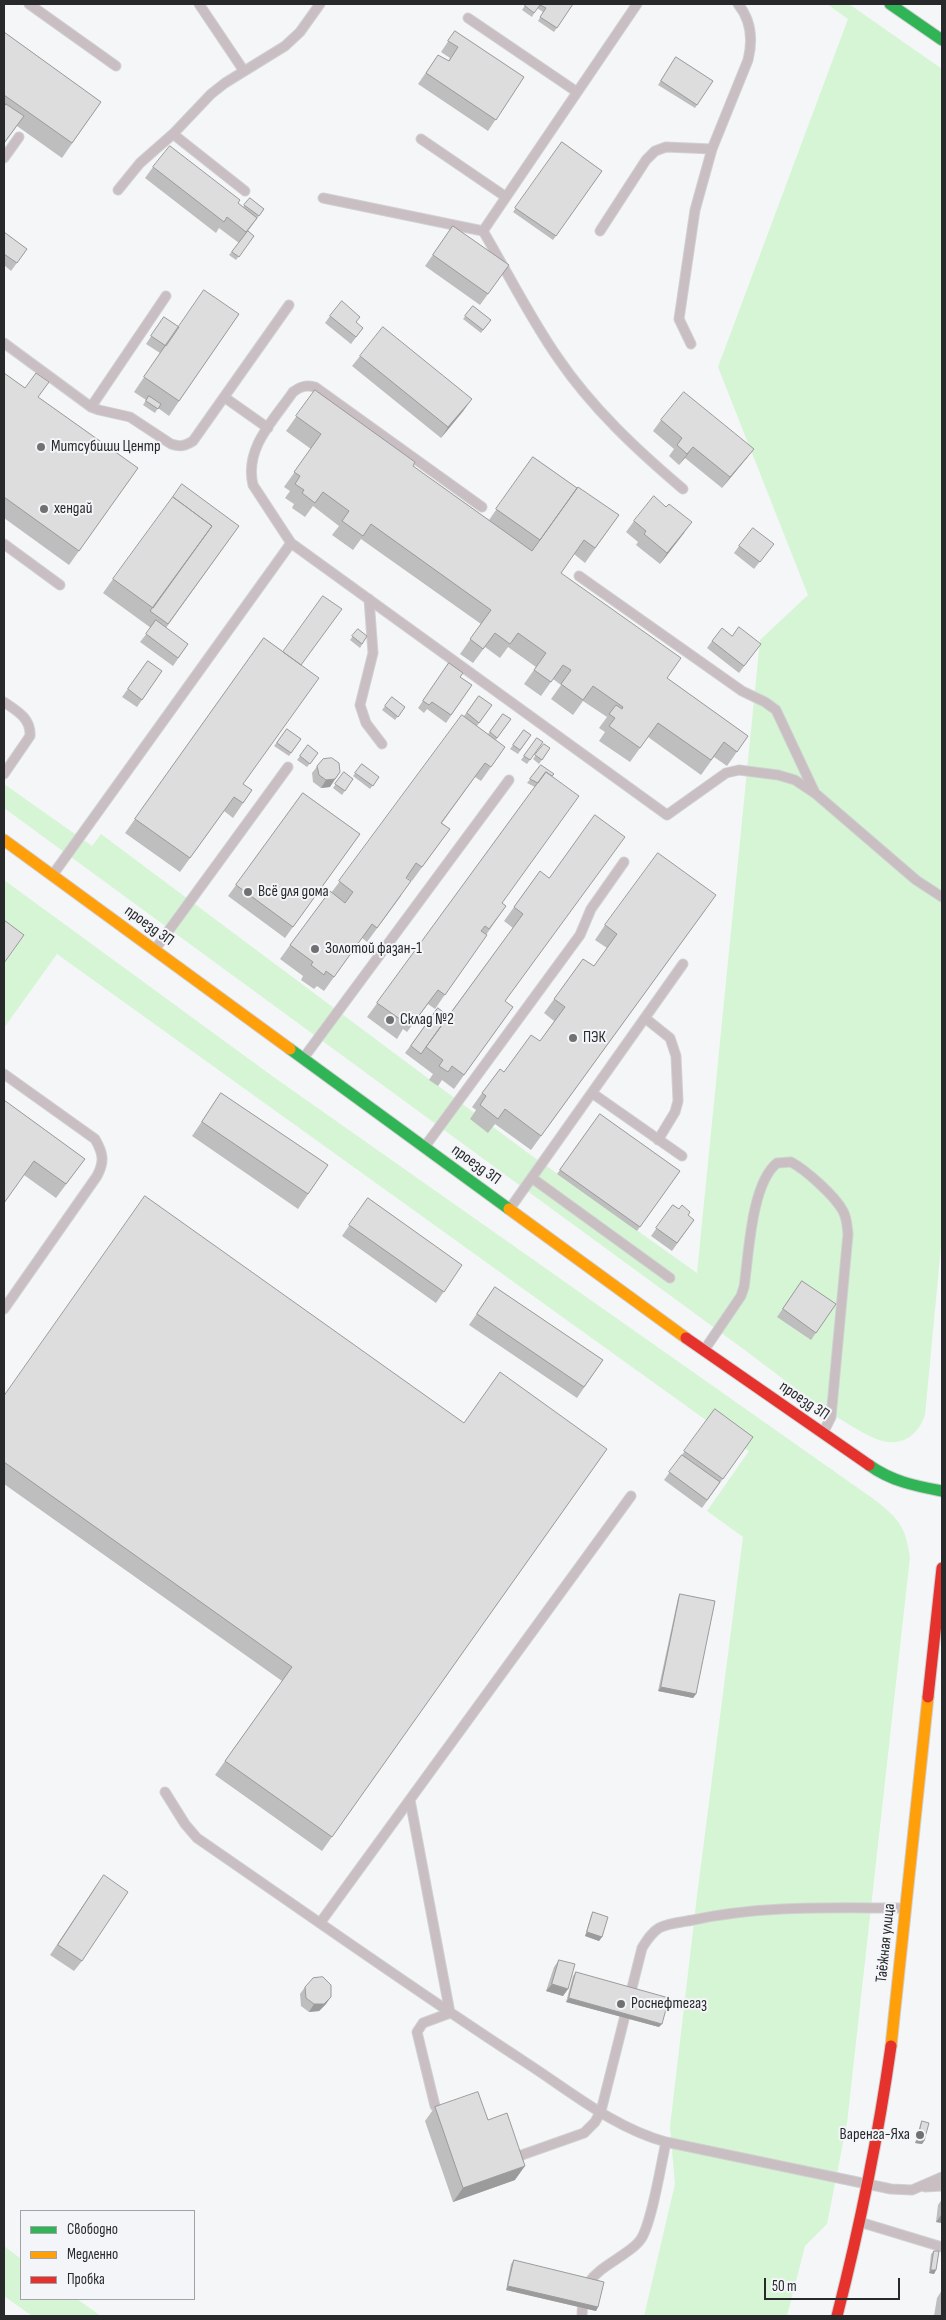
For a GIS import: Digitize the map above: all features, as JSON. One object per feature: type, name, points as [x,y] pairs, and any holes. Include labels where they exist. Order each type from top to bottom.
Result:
[{"type":"main road","points":[[893,5],[942,40]]},
{"type":"main road","name":"проезд 3П","points":[[4,840],[704,1351],[822,1433],[894,1480],[942,1491]]},
{"type":"main road","name":"Таёжная улица","points":[[837,2316],[869,2185],[892,2041],[942,1568]]},
{"type":"lane","points":[[30,4],[116,66]]},
{"type":"lane","points":[[199,4],[244,71]]},
{"type":"lane","points":[[118,190],[140,163],[173,134],[211,94],[285,46],[300,32],[320,4]]},
{"type":"lane","points":[[483,231],[637,4]]},
{"type":"lane","points":[[691,344],[682,329],[679,310],[695,210],[712,150],[751,48],[748,22],[738,4]]},
{"type":"lane","points":[[468,18],[577,92]]},
{"type":"lane","points":[[173,134],[245,191]]},
{"type":"lane","points":[[4,158],[19,137]]},
{"type":"lane","points":[[421,139],[506,197]]},
{"type":"lane","points":[[600,231],[646,160],[655,151],[666,147],[712,150]]},
{"type":"lane","points":[[324,198],[483,231],[541,331],[575,381],[640,453],[683,489]]},
{"type":"lane","points":[[91,407],[166,296]]},
{"type":"lane","points":[[4,342],[91,407],[130,417],[171,444],[178,446],[186,445],[193,441],[289,305]]},
{"type":"lane","points":[[482,507],[315,388],[307,385],[299,387],[293,392],[254,450],[251,474],[253,485],[292,543],[667,815],[726,773],[739,770],[778,775],[795,780],[816,794],[916,880],[942,897]]},
{"type":"lane","points":[[224,397],[268,428]]},
{"type":"lane","points":[[52,876],[292,543]]},
{"type":"lane","points":[[4,544],[60,585]]},
{"type":"lane","points":[[579,576],[742,691],[776,710],[816,794]]},
{"type":"lane","points":[[369,599],[373,653],[360,705],[366,723],[382,744]]},
{"type":"lane","points":[[4,702],[22,715],[30,729],[30,736],[4,774]]},
{"type":"lane","points":[[155,950],[288,767]]},
{"type":"lane","points":[[303,1058],[508,780]]},
{"type":"lane","points":[[424,1147],[580,935],[591,909],[624,862]]},
{"type":"lane","points":[[509,1209],[683,964]]},
{"type":"lane","points":[[645,1018],[670,1038],[676,1056],[678,1101],[675,1112],[658,1140]]},
{"type":"lane","points":[[4,1074],[95,1139],[103,1152],[103,1165],[97,1176],[4,1309]]},
{"type":"lane","points":[[592,1093],[682,1156]]},
{"type":"lane","points":[[704,1351],[741,1296],[757,1203],[766,1176],[778,1163],[791,1162],[833,1198],[843,1211],[848,1234],[831,1417],[822,1433]]},
{"type":"lane","points":[[532,1178],[670,1278]]},
{"type":"lane","points":[[320,1923],[631,1496]]},
{"type":"lane","points":[[165,1792],[185,1824],[197,1838],[450,2013],[630,2129],[666,2142],[869,2185],[900,2190],[942,2186]]},
{"type":"lane","points":[[410,1800],[450,2013]]},
{"type":"lane","points":[[519,2156],[584,2133],[596,2122],[601,2111],[642,1948],[649,1936],[661,1927],[719,1914],[758,1909],[798,1907],[906,1908]]},
{"type":"lane","points":[[435,2106],[417,2032],[422,2022],[450,2013]]},
{"type":"lane","points":[[582,2316],[586,2285],[593,2275],[633,2248],[641,2239],[647,2225],[666,2142]]},
{"type":"lane","points":[[922,2187],[942,2177]]},
{"type":"lane","points":[[861,2222],[942,2247]]},
{"type":"green space","points":[[827,4],[849,4],[942,69],[942,1236],[925,1415],[916,1432],[906,1439],[895,1442],[875,1438],[857,1429],[815,1402],[4,808],[4,784],[92,846],[101,834],[528,1153],[697,1273],[760,640],[808,595],[718,367],[848,19]]},
{"type":"green space","points":[[4,880],[275,1078],[875,1500],[900,1524],[906,1538],[910,1557],[847,2123],[827,2224],[805,2246],[787,2316],[644,2316],[675,2184],[670,2127],[697,1896],[743,1537],[707,1511],[749,1451],[57,954],[4,1028],[4,964],[14,950],[4,942]]},
{"type":"green space","points":[[4,2246],[20,2258],[20,2300],[78,2300],[101,2316],[32,2316],[4,2296]]},
{"type":"building","points":[[526,4],[573,4],[557,28],[540,17],[546,8],[540,5],[534,13],[525,6]]},
{"type":"building","points":[[455,31],[524,77],[496,120],[426,73],[438,55],[449,61],[458,47],[448,41]]},
{"type":"building","points":[[4,32],[101,102],[72,143],[4,95]]},
{"type":"building","points":[[676,57],[713,81],[697,105],[661,81]]},
{"type":"building","points":[[6,104],[24,116],[4,143],[4,107]]},
{"type":"building","points":[[562,142],[602,171],[556,236],[515,208]]},
{"type":"building","points":[[170,146],[240,200],[238,203],[257,218],[246,232],[227,217],[224,222],[153,167]]},
{"type":"building","points":[[250,198],[264,209],[259,216],[244,205]]},
{"type":"building","points":[[453,226],[509,265],[488,294],[433,255]]},
{"type":"building","points":[[248,231],[254,236],[239,257],[232,252]]},
{"type":"building","points":[[4,232],[27,249],[17,263],[4,254]]},
{"type":"building","points":[[204,290],[239,314],[179,401],[144,377]]},
{"type":"building","points":[[342,301],[360,317],[356,322],[363,328],[356,337],[330,316]]},
{"type":"building","points":[[473,306],[491,320],[483,330],[465,316]]},
{"type":"building","points":[[164,317],[179,327],[166,346],[151,336]]},
{"type":"building","points":[[383,327],[472,399],[448,427],[360,356]]},
{"type":"building","name":"Митсубиши Центр","points":[[4,373],[25,388],[36,373],[49,382],[38,397],[138,468],[79,551],[4,497]]},
{"type":"building","points":[[315,390],[415,462],[413,466],[532,551],[578,487],[619,515],[595,548],[584,540],[561,573],[681,658],[667,678],[748,736],[737,752],[724,742],[711,760],[658,723],[640,748],[609,726],[615,718],[609,714],[616,705],[622,709],[623,707],[593,686],[583,700],[561,684],[571,670],[563,665],[551,682],[534,670],[546,653],[518,633],[510,644],[495,633],[483,649],[470,639],[491,610],[371,524],[363,536],[342,521],[349,511],[323,492],[315,503],[302,493],[304,490],[295,484],[300,476],[294,472],[321,434],[296,416]]},
{"type":"building","points":[[684,392],[754,449],[730,477],[693,447],[687,454],[677,445],[682,438],[661,420]]},
{"type":"building","points":[[149,396],[161,404],[158,409],[146,401]]},
{"type":"building","points":[[533,457],[577,488],[540,540],[496,509]]},
{"type":"building","points":[[182,484],[239,526],[168,624],[150,611],[212,526],[173,497]]},
{"type":"building","points":[[654,496],[666,507],[669,504],[692,522],[667,553],[644,534],[646,531],[634,521]]},
{"type":"building","points":[[173,497],[212,526],[153,608],[113,579]]},
{"type":"building","points":[[753,528],[774,544],[760,562],[739,546]]},
{"type":"building","points":[[323,596],[342,609],[301,665],[283,652]]},
{"type":"building","points":[[156,620],[188,644],[178,658],[146,634]]},
{"type":"building","points":[[739,627],[761,644],[744,666],[712,641],[722,628],[732,636]]},
{"type":"building","points":[[358,629],[367,636],[362,644],[352,636]]},
{"type":"building","points":[[264,638],[319,678],[243,784],[252,790],[243,803],[234,797],[190,858],[135,819]]},
{"type":"building","points":[[148,661],[162,671],[142,700],[128,689]]},
{"type":"building","points":[[449,663],[463,673],[460,677],[472,685],[451,715],[432,702],[429,705],[423,701]]},
{"type":"building","points":[[479,696],[492,705],[479,723],[467,713]]},
{"type":"building","points":[[392,697],[405,707],[398,717],[385,706]]},
{"type":"building","points":[[503,714],[511,719],[497,738],[490,732]]},
{"type":"building","points":[[462,715],[505,747],[491,767],[485,763],[441,823],[450,829],[422,867],[416,863],[406,878],[411,881],[377,928],[372,924],[334,977],[326,971],[324,975],[311,965],[313,962],[290,945],[330,891],[345,903],[353,892],[339,881]]},
{"type":"building","points":[[287,729],[301,739],[291,753],[277,743]]},
{"type":"building","points":[[524,730],[531,735],[520,750],[513,745]]},
{"type":"building","points":[[537,738],[543,742],[530,760],[524,756]]},
{"type":"building","points":[[544,744],[550,748],[542,760],[535,755]]},
{"type":"building","points":[[308,745],[318,753],[310,764],[300,756]]},
{"type":"building","points":[[332,758],[339,763],[340,772],[335,779],[326,780],[319,775],[317,766],[323,759]]},
{"type":"building","points":[[362,764],[379,777],[373,786],[355,773]]},
{"type":"building","points":[[541,765],[554,774],[552,776],[546,772],[538,783],[530,779]]},
{"type":"building","points":[[344,772],[353,779],[345,791],[335,784]]},
{"type":"building","points":[[546,772],[579,796],[502,903],[506,906],[489,929],[485,926],[481,931],[487,935],[445,995],[438,990],[417,1018],[413,1015],[407,1024],[377,1003]]},
{"type":"building","points":[[303,793],[360,834],[293,927],[236,885]]},
{"type":"building","points":[[595,815],[625,837],[505,1001],[513,1007],[464,1075],[452,1066],[448,1072],[439,1066],[443,1060],[426,1047],[523,914],[514,907],[540,871],[549,878]]},
{"type":"building","points":[[658,853],[716,895],[541,1136],[505,1109],[498,1119],[480,1105],[486,1096],[482,1093],[500,1069],[504,1072],[531,1035],[540,1041],[565,1007],[554,999],[583,959],[594,966],[617,934],[605,925]]},
{"type":"building","points":[[4,920],[24,935],[4,963]]},
{"type":"building","points":[[438,1008],[448,1016],[421,1054],[411,1046]]},
{"type":"building","points":[[221,1093],[328,1165],[308,1194],[202,1122]]},
{"type":"building","points":[[4,1100],[85,1159],[66,1184],[34,1161],[4,1203]]},
{"type":"building","points":[[600,1114],[680,1171],[640,1227],[560,1170]]},
{"type":"building","points":[[145,1196],[464,1423],[500,1372],[607,1449],[332,1837],[225,1761],[292,1667],[4,1462],[4,1396]]},
{"type":"building","points":[[368,1198],[462,1265],[444,1292],[349,1225]]},
{"type":"building","points":[[673,1205],[679,1209],[682,1205],[690,1212],[688,1215],[694,1220],[677,1243],[656,1228]]},
{"type":"building","points":[[802,1281],[836,1304],[816,1333],[783,1309]]},
{"type":"building","points":[[495,1287],[603,1360],[584,1387],[477,1314]]},
{"type":"building","points":[[715,1409],[753,1437],[723,1479],[684,1451]]},
{"type":"building","points":[[682,1455],[720,1482],[707,1500],[669,1472]]},
{"type":"building","points":[[680,1594],[715,1601],[696,1694],[661,1687]]},
{"type":"building","points":[[104,1875],[128,1892],[82,1961],[58,1945]]},
{"type":"building","points":[[593,1912],[608,1917],[602,1937],[587,1932]]},
{"type":"building","points":[[559,1960],[575,1964],[568,1989],[552,1984]]},
{"type":"building","points":[[576,1972],[669,1998],[662,2024],[569,1998]]},
{"type":"building","points":[[323,1977],[331,1985],[331,1997],[324,2004],[314,2004],[306,1998],[305,1987],[313,1978]]},
{"type":"building","points":[[478,2092],[488,2120],[507,2113],[525,2166],[463,2188],[435,2107]]},
{"type":"building","points":[[922,2121],[929,2123],[924,2141],[918,2139]]},
{"type":"building","points":[[934,2251],[939,2251],[936,2270],[931,2270]]},
{"type":"building","points":[[514,2260],[604,2282],[598,2307],[508,2286]]},
{"type":"traffic: fast","points":[[890,4],[942,40]]},
{"type":"traffic: fast","points":[[290,1049],[509,1209]]},
{"type":"traffic: fast","points":[[869,1465],[895,1479],[942,1491]]},
{"type":"traffic: slow","points":[[4,840],[290,1049]]},
{"type":"traffic: slow","points":[[509,1209],[686,1338]]},
{"type":"traffic: slow","points":[[891,2046],[928,1697]]},
{"type":"traffic: jam","points":[[686,1338],[869,1465]]},
{"type":"traffic: jam","points":[[928,1697],[942,1568]]},
{"type":"traffic: jam","points":[[837,2316],[868,2182],[891,2046]]},
{"type":"place","name":"Митсубиши Центр","points":[[41,447]]},
{"type":"place","name":"хендай","points":[[44,509]]},
{"type":"place","name":"Всё для дома","points":[[248,892]]},
{"type":"place","name":"Золотой фазан-1","points":[[315,949]]},
{"type":"place","name":"Склад №2","points":[[390,1020]]},
{"type":"place","name":"ПЭК","points":[[573,1038]]},
{"type":"place","name":"Роснефтегаз","points":[[621,2004]]},
{"type":"place","name":"Варенга-Яха","points":[[920,2135]]}]
